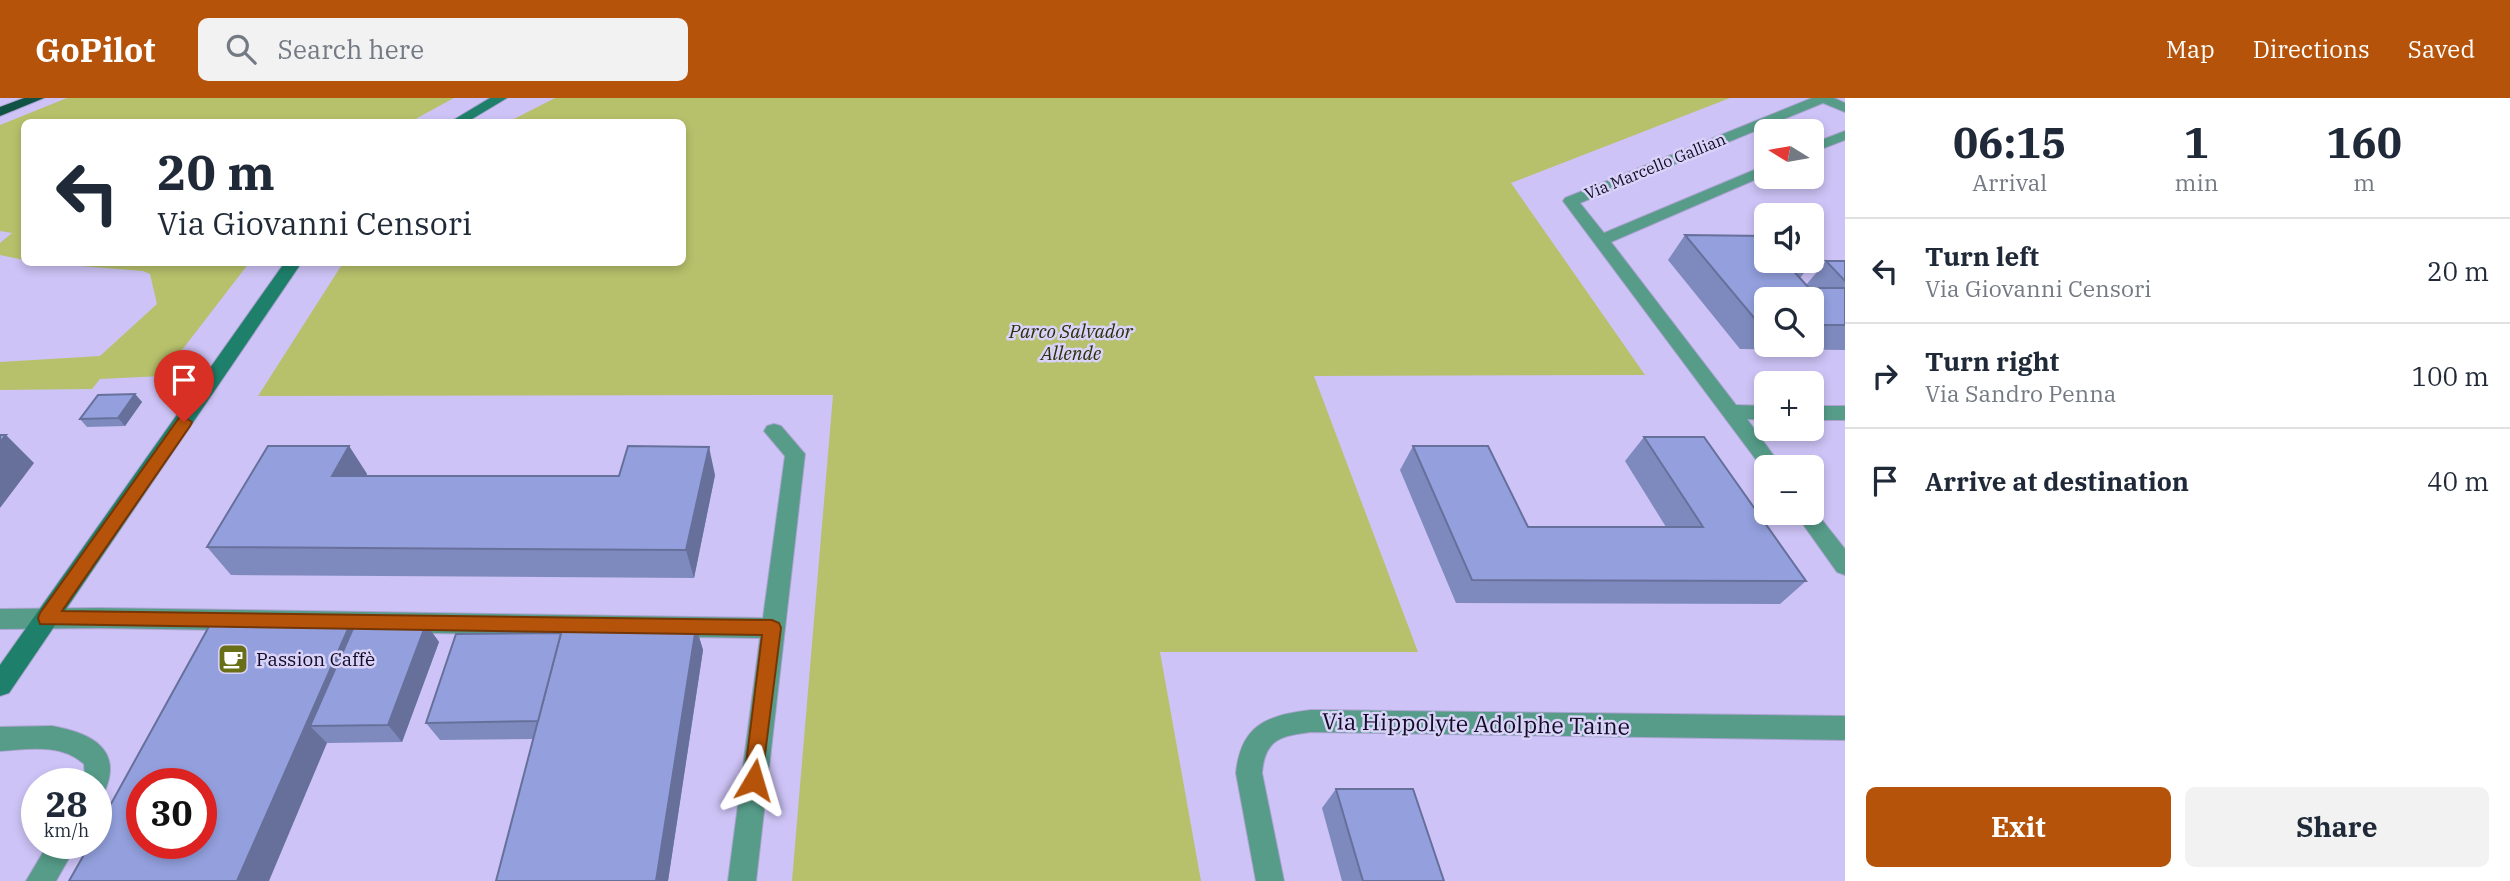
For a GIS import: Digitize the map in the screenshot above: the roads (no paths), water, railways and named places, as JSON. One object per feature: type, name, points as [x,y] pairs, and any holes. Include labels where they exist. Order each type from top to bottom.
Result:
[{"type":"highway","points":[[0,112],[37,98]]},
{"type":"street","points":[[462,119],[500,98]]},
{"type":"street","points":[[1823,98],[1845,108]]},
{"type":"street","name":"Via Marcello Gallian","points":[[1763,455],[1572,201],[1823,98]]},
{"type":"street","points":[[1824,144],[1845,135]]},
{"type":"street","points":[[1602,240],[1754,174]]},
{"type":"street","points":[[0,685],[291,266]]},
{"type":"street","points":[[1731,412],[1754,413]]},
{"type":"street","points":[[1824,413],[1845,413]]},
{"type":"street","points":[[742,881],[795,454],[774,431]]},
{"type":"street","points":[[1814,525],[1845,566]]},
{"type":"street","points":[[0,619],[772,628]]},
{"type":"street","name":"Via Hippolyte Adolphe Taine","points":[[1270,881],[1249,773],[1249,755],[1253,745],[1265,733],[1284,724],[1311,721],[1845,728]]},
{"type":"street","points":[[0,738],[52,738],[86,747],[97,759],[96,768]]},
{"type":"street","points":[[40,881],[54,859]]},
{"type":"place","name":"Passion Caffè","points":[[233,659]]},
{"type":"park label","name":"Parco Salvador Allende","points":[[1071,342]]}]
